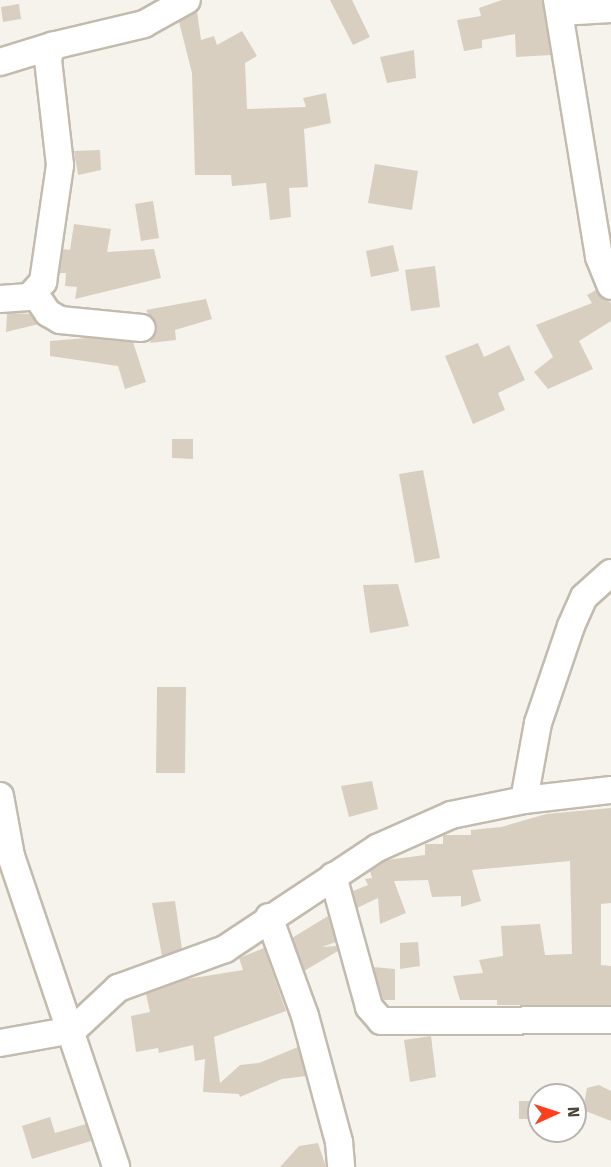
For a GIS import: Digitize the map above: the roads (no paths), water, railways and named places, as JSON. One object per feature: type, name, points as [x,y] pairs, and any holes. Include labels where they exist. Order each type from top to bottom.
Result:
[{"type":"street","points":[[0,62],[52,46],[144,24],[187,0]]},
{"type":"street","points":[[611,9],[559,6],[599,256],[611,286]]},
{"type":"street","points":[[0,299],[34,294],[43,282],[60,165],[48,59],[52,46]]},
{"type":"street","points":[[34,294],[48,313],[60,320],[142,328]]},
{"type":"street","points":[[524,800],[538,723],[571,626],[584,597],[611,573]]},
{"type":"street","points":[[0,1043],[73,1030],[118,988],[225,949],[269,917],[377,848],[451,815],[524,800],[611,790]]},
{"type":"street","points":[[0,796],[11,856],[73,1030],[116,1167]]},
{"type":"street","points":[[333,876],[369,1007],[381,1021],[611,1020]]},
{"type":"street","points":[[269,917],[305,1016],[339,1142],[340,1167]]}]
